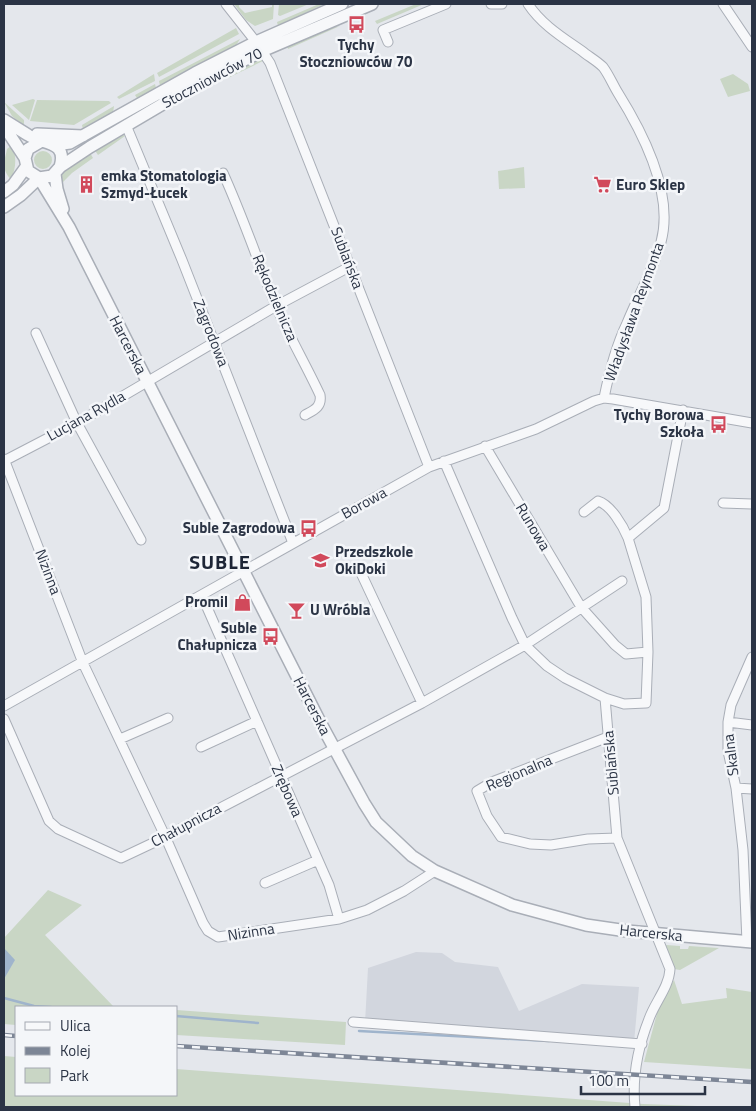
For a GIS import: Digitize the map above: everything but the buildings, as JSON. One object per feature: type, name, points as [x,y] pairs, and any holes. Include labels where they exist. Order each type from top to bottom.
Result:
[{"type":"street","name":"Sublańska","points":[[226,4],[260,46],[270,63],[429,467]]},
{"type":"street","name":"Stoczniowców 70","points":[[55,145],[70,143],[173,85],[260,46],[342,4]]},
{"type":"street","name":"Stoczniowców 70","points":[[58,171],[126,125],[260,46],[372,4]]},
{"type":"street","points":[[388,42],[383,30],[446,4]]},
{"type":"street","points":[[491,4],[502,4]]},
{"type":"street","name":"Władysława Reymonta","points":[[528,4],[542,21],[602,66],[632,118],[648,151],[658,182],[663,208],[660,245],[626,325],[608,379],[604,398]]},
{"type":"street","points":[[723,4],[752,47]]},
{"type":"street","points":[[4,120],[40,142]]},
{"type":"street","name":"Zagrodowa","points":[[126,125],[293,543]]},
{"type":"street","points":[[4,126],[26,162],[32,174],[39,178],[48,178],[58,171],[61,155],[55,145],[45,141],[36,143],[28,149],[26,162],[13,185],[4,192]]},
{"type":"street","points":[[23,131],[35,134],[84,136]]},
{"type":"street","name":"Harcerska","points":[[58,171],[60,202],[69,227]]},
{"type":"street","name":"Rękodzielnicza","points":[[223,173],[241,212],[276,306],[320,395],[318,408],[305,415]]},
{"type":"street","points":[[20,195],[39,178]]},
{"type":"street","name":"Harcerska","points":[[39,178],[69,227],[335,749],[364,804],[376,822],[412,856],[435,871],[512,904],[586,925],[627,931],[750,942]]},
{"type":"street","points":[[4,207],[28,190],[37,190],[51,198]]},
{"type":"street","name":"Lucjana Rydla","points":[[4,460],[77,423],[276,306],[350,266]]},
{"type":"street","points":[[36,333],[77,423],[141,540]]},
{"type":"street","points":[[604,398],[752,423]]},
{"type":"street","name":"Borowa","points":[[4,706],[429,467],[543,426],[604,398]]},
{"type":"street","points":[[628,538],[664,508],[683,410]]},
{"type":"street","name":"Runowa","points":[[485,446],[582,607],[615,645],[626,654],[648,652]]},
{"type":"street","name":"Nizinna","points":[[4,460],[83,663],[208,931],[218,937],[339,918],[367,910],[435,871]]},
{"type":"street","points":[[444,461],[525,646],[547,666],[565,678],[605,698],[624,704],[646,703],[648,652],[646,597],[628,538],[604,503],[598,501],[584,512]]},
{"type":"street","points":[[722,503],[752,504]]},
{"type":"street","points":[[361,573],[422,702]]},
{"type":"street","points":[[525,646],[622,581]]},
{"type":"street","name":"Zrębowa","points":[[202,596],[280,776],[330,885],[339,918]]},
{"type":"street","name":"Chałupnicza","points":[[4,719],[49,821],[58,829],[121,858],[335,749],[525,646]]},
{"type":"street","name":"Skalna","points":[[750,942],[748,850],[728,751],[728,722],[731,705],[752,659]]},
{"type":"street","name":"Sublańska","points":[[605,698],[617,838],[670,969],[670,977],[648,1020],[635,1070],[635,1107]]},
{"type":"street","points":[[120,739],[168,718]]},
{"type":"street","points":[[201,747],[257,721]]},
{"type":"street","name":"Skalna","points":[[728,722],[752,725]]},
{"type":"street","name":"Regionalna","points":[[608,737],[492,782],[478,790],[486,816],[501,837],[530,844],[551,845],[588,839],[617,838]]},
{"type":"street","name":"Skalna","points":[[736,788],[752,789]]},
{"type":"street","points":[[265,883],[318,860]]},
{"type":"street","points":[[353,1022],[642,1044]]},
{"type":"shaded area","points":[[416,952],[442,953],[455,962],[498,967],[519,1011],[582,984],[639,987],[634,1043],[365,1023],[368,968]]},
{"type":"green space","points":[[234,4],[239,4],[239,7],[245,13],[272,7],[272,4],[274,4],[273,19],[255,26],[246,20]]},
{"type":"green space","points":[[279,4],[309,4],[280,16],[278,15]]},
{"type":"green space","points":[[319,4],[324,4],[278,26],[277,22]]},
{"type":"green space","points":[[416,4],[424,4],[377,24],[375,21]]},
{"type":"green space","points":[[340,26],[288,49],[287,45],[323,30]]},
{"type":"green space","points":[[236,28],[239,34],[159,77],[157,73]]},
{"type":"green space","points":[[240,39],[235,47],[160,86],[159,81]]},
{"type":"green space","points":[[260,58],[265,60],[228,78],[227,74]]},
{"type":"green space","points":[[154,74],[155,81],[119,99],[117,97]]},
{"type":"green space","points":[[733,74],[748,84],[750,91],[728,97],[720,79]]},
{"type":"green space","points":[[155,84],[156,88],[138,100],[135,95]]},
{"type":"green space","points":[[35,100],[29,120],[12,105]]},
{"type":"green space","points":[[37,100],[109,101],[111,103],[74,125],[30,121]]},
{"type":"green space","points":[[4,102],[24,120],[24,126],[12,116]]},
{"type":"green space","points":[[114,106],[113,113],[83,130],[82,125]]},
{"type":"green space","points":[[124,135],[98,155],[94,149]]},
{"type":"green space","points":[[12,145],[15,162],[11,180],[6,172],[4,162],[7,149]]},
{"type":"green space","points":[[43,151],[51,156],[52,160],[47,168],[43,169],[35,164],[34,160],[39,152]]},
{"type":"green space","points":[[89,151],[93,158],[72,173],[60,185],[66,169]]},
{"type":"green space","points":[[524,167],[525,188],[499,189],[498,171]]},
{"type":"green space","points":[[48,890],[82,905],[45,935],[113,1006],[15,1006],[15,1025],[4,1024],[4,938]]},
{"type":"green space","points":[[666,945],[680,946],[680,949],[688,949],[689,946],[719,948],[680,970],[674,969]]},
{"type":"green space","points":[[674,980],[682,1004],[727,998],[726,988],[752,992],[752,1069],[644,1062],[659,1006]]},
{"type":"green space","points":[[178,1010],[346,1022],[345,1045],[178,1035]]},
{"type":"green space","points":[[4,1056],[15,1057],[15,1096],[178,1096],[178,1069],[643,1104],[725,1107],[4,1107]]},
{"type":"water","points":[[4,948],[15,960],[4,979]]},
{"type":"waterway","points":[[4,998],[34,1006]]},
{"type":"waterway","points":[[178,1016],[258,1023]]},
{"type":"waterway","points":[[359,1031],[549,1041]]},
{"type":"railway","points":[[4,1035],[15,1036]]},
{"type":"railway","points":[[178,1046],[752,1082]]},
{"type":"place","name":"Tychy Stoczniowców 70","points":[[356,24]]},
{"type":"place","name":"emka Stomatologia Szmyd-Łucek","points":[[87,185]]},
{"type":"place","name":"Euro Sklep","points":[[602,185]]},
{"type":"place","name":"Tychy Borowa Szkoła","points":[[718,424]]},
{"type":"place","name":"Suble Zagrodowa","points":[[309,528]]},
{"type":"place","name":"Przedszkole OkiDoki","points":[[321,561]]},
{"type":"place","name":"Promil","points":[[242,602]]},
{"type":"place","name":"U Wróbla","points":[[296,610]]},
{"type":"place","name":"Suble Chałupnicza","points":[[271,637]]},
{"type":"district","name":"SUBLE","points":[[220,562]]}]
